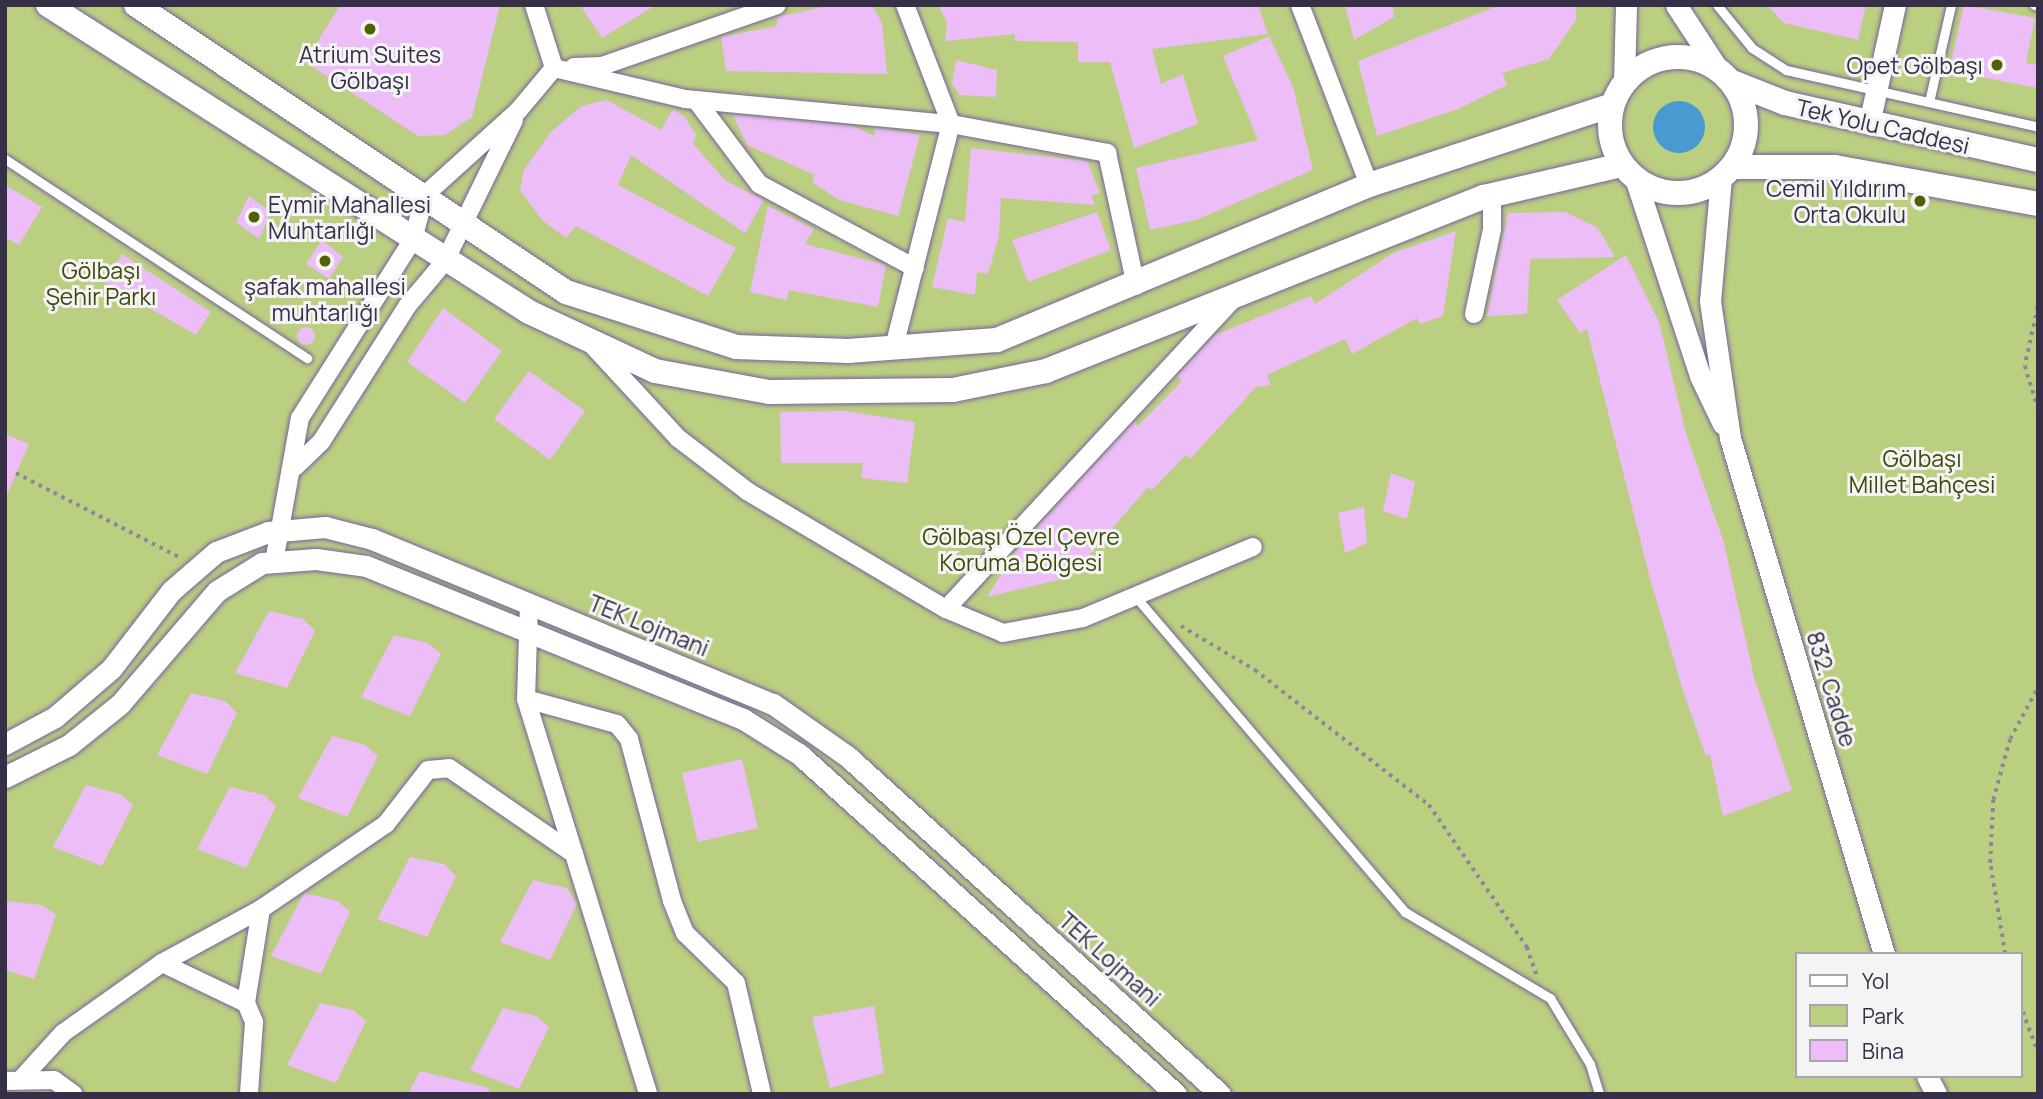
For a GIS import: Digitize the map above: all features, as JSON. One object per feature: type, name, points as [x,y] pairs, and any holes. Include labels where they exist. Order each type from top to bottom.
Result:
[{"type":"main road","points":[[48,5],[445,261],[587,339],[655,371],[769,392],[953,390],[1046,371],[1492,195],[1628,171]]},
{"type":"main road","points":[[136,5],[425,195],[462,227],[566,292],[736,347],[894,347],[997,340],[1136,286],[1370,185],[1612,105]]},
{"type":"main road","points":[[1678,56],[1724,75],[1746,134],[1726,173],[1687,193],[1650,187],[1628,171],[1609,126],[1612,105],[1624,82],[1640,68],[1678,56]]},
{"type":"main road","name":"Tek Yolu Caddesi","points":[[1724,75],[1785,103],[2038,160]]},
{"type":"main road","name":"Tek Yolu Caddesi","points":[[1726,173],[1835,167],[2038,204]]},
{"type":"street","points":[[534,5],[554,68]]},
{"type":"street","points":[[274,562],[295,467],[300,418],[412,239],[425,195],[518,111],[554,68],[602,65],[777,5]]},
{"type":"street","points":[[894,347],[951,124],[905,5]]},
{"type":"street","points":[[1300,5],[1370,185]]},
{"type":"street","points":[[1624,82],[1626,5]]},
{"type":"street","points":[[1676,5],[1724,75]]},
{"type":"street","points":[[1869,124],[1895,5]]},
{"type":"street","points":[[554,68],[696,100],[951,124],[1107,153],[1136,286]]},
{"type":"street","points":[[696,100],[759,184],[915,268]]},
{"type":"street","points":[[295,467],[321,442],[408,304],[445,261],[518,111]]},
{"type":"street","name":"832. Cadde","points":[[1628,171],[1700,376],[1731,438]]},
{"type":"street","name":"832. Cadde","points":[[1726,173],[1710,302],[1731,438],[1883,952]]},
{"type":"street","points":[[1474,314],[1492,229],[1492,195]]},
{"type":"street","points":[[946,609],[1234,298]]},
{"type":"street","points":[[587,339],[678,438],[747,491],[946,609],[1003,634],[1083,618],[1253,547]]},
{"type":"street","name":"TEK Lojmani","points":[[5,744],[55,717],[111,669],[171,592],[216,552],[280,531],[325,527],[372,539],[774,704],[847,756],[1220,1094]]},
{"type":"street","points":[[5,777],[69,745],[120,704],[218,591],[262,563],[316,559],[366,566],[743,719],[799,754],[1176,1094]]},
{"type":"street","points":[[529,604],[525,631],[526,699],[648,1094]]},
{"type":"street","points":[[526,699],[617,724],[629,739],[672,901],[685,933],[736,983],[762,1094]]},
{"type":"street","points":[[23,1077],[72,1026],[162,963],[261,909],[386,824],[428,770],[449,768],[573,854]]},
{"type":"street","points":[[249,1094],[254,1022],[246,1003],[261,909]]},
{"type":"street","points":[[162,963],[246,1003]]},
{"type":"street","points":[[5,1081],[23,1077],[54,1080],[73,1094]]},
{"type":"street","points":[[1928,1078],[1936,1094]]},
{"type":"lane","points":[[1717,5],[1768,62],[2038,127]]},
{"type":"lane","points":[[1929,102],[1951,5]]},
{"type":"lane","points":[[5,159],[307,358]]},
{"type":"lane","points":[[1135,596],[1405,912],[1533,987],[1557,1007],[1599,1094]]},
{"type":"path","points":[[2038,307],[2025,366],[2038,408]]},
{"type":"path","points":[[16,473],[199,567]]},
{"type":"path","points":[[1159,624],[1179,625],[1255,670],[1429,806],[1527,947],[1537,968],[1533,987]]},
{"type":"path","points":[[2005,952],[1990,863],[1993,800],[2010,739],[2038,687]]},
{"type":"path","points":[[2022,1009],[2038,1052]]},
{"type":"green space","name":"Gölbaşı Özel Çevre Koruma Bölgesi","points":[[5,5],[2038,5],[2038,1094],[5,1094]]},
{"type":"water","points":[[1679,101],[1698,108],[1705,127],[1698,146],[1679,153],[1660,146],[1653,127],[1660,108]]},
{"type":"building","points":[[340,5],[500,5],[472,117],[445,135],[418,136],[305,62]]},
{"type":"building","points":[[580,5],[656,5],[602,38]]},
{"type":"building","points":[[832,5],[872,5],[882,23],[887,74],[726,71],[721,37],[777,26],[777,17]]},
{"type":"building","points":[[938,5],[1258,5],[1268,34],[1152,49],[1161,84],[1183,74],[1198,124],[1134,148],[1110,62],[1078,62],[1078,42],[1015,41],[1015,34],[945,41],[947,22]]},
{"type":"building","points":[[1345,5],[1392,5],[1394,17],[1354,40]]},
{"type":"building","points":[[1500,5],[1576,5],[1576,20],[1549,59],[1502,73],[1507,85],[1458,109],[1377,136],[1358,61]]},
{"type":"building","points":[[1767,5],[1866,5],[1858,40],[1784,23]]},
{"type":"building","points":[[1964,5],[2035,18],[2026,63],[2038,65],[2038,88],[1949,71]]},
{"type":"building","points":[[1269,36],[1293,87],[1313,170],[1196,220],[1150,230],[1136,168],[1258,140],[1223,56]]},
{"type":"building","points":[[956,60],[997,70],[996,97],[960,95],[952,84]]},
{"type":"building","points":[[607,100],[661,130],[673,109],[685,117],[696,135],[693,144],[726,181],[764,200],[745,233],[631,155],[618,185],[736,248],[708,296],[576,226],[566,238],[542,220],[520,190],[524,170],[550,133],[581,106]]},
{"type":"building","points":[[733,115],[853,126],[874,136],[876,128],[920,135],[898,216],[839,200],[812,182],[815,175],[747,145]]},
{"type":"building","points":[[971,148],[1087,161],[1100,193],[1091,195],[1095,205],[1001,198],[999,236],[988,274],[977,272],[975,295],[932,287],[948,218],[965,222]]},
{"type":"building","points":[[5,185],[42,207],[19,245],[5,237]]},
{"type":"building","name":"Eymir Mahallesi Muhtarlığı","points":[[249,196],[271,212],[259,239],[236,222]]},
{"type":"building","points":[[768,206],[814,229],[805,244],[886,265],[878,307],[789,290],[787,300],[750,292]]},
{"type":"building","points":[[1097,212],[1111,250],[1028,282],[1012,240]]},
{"type":"building","points":[[1565,212],[1598,228],[1615,257],[1530,259],[1527,314],[1487,316],[1508,213]]},
{"type":"building","points":[[1456,231],[1443,316],[1420,324],[1417,318],[1352,354],[1345,339],[1267,375],[1271,385],[1256,387],[1190,459],[1186,455],[1152,490],[1148,487],[1070,577],[987,597],[1019,547],[1134,422],[1138,426],[1182,381],[1177,376],[1215,335],[1311,296],[1315,304],[1393,253]]},
{"type":"building","name":"şafak mahallesi muhtarlığı","points":[[322,240],[343,257],[329,279],[306,264]]},
{"type":"building","points":[[122,254],[211,312],[196,335],[104,282]]},
{"type":"building","points":[[1626,255],[1659,322],[1686,433],[1724,543],[1754,677],[1792,790],[1723,816],[1710,754],[1706,756],[1684,694],[1649,575],[1587,329],[1580,333],[1557,300]]},
{"type":"building","points":[[443,308],[502,351],[465,403],[407,362]]},
{"type":"building","points":[[306,327],[312,330],[315,336],[312,342],[306,345],[300,342],[297,336],[300,330]]},
{"type":"building","points":[[529,371],[585,411],[550,460],[494,419]]},
{"type":"building","points":[[845,411],[915,422],[907,483],[861,478],[863,463],[781,463],[780,412]]},
{"type":"building","points":[[5,434],[29,444],[5,499]]},
{"type":"building","points":[[1391,473],[1415,482],[1407,519],[1383,511]]},
{"type":"building","points":[[1364,507],[1367,543],[1345,553],[1338,513]]},
{"type":"building","points":[[269,611],[303,619],[315,631],[287,688],[235,673]]},
{"type":"building","points":[[394,635],[428,643],[441,654],[410,716],[361,697]]},
{"type":"building","points":[[191,693],[225,701],[237,713],[207,774],[157,755]]},
{"type":"building","points":[[332,736],[365,745],[378,756],[347,817],[298,798]]},
{"type":"building","points":[[742,759],[758,828],[698,842],[682,773]]},
{"type":"building","points":[[86,785],[120,794],[133,805],[102,866],[53,847]]},
{"type":"building","points":[[230,787],[264,795],[276,806],[246,868],[197,849]]},
{"type":"building","points":[[410,857],[444,864],[456,876],[427,937],[377,919]]},
{"type":"building","points":[[533,880],[567,888],[577,904],[550,960],[500,942]]},
{"type":"building","points":[[304,893],[338,901],[350,912],[321,974],[271,956]]},
{"type":"building","points":[[5,901],[42,905],[56,915],[34,979],[5,970]]},
{"type":"building","points":[[320,1003],[353,1010],[366,1021],[336,1083],[287,1065]]},
{"type":"building","points":[[874,1006],[884,1073],[830,1088],[812,1017]]},
{"type":"building","points":[[503,1008],[536,1016],[549,1027],[519,1089],[470,1070]]},
{"type":"building","points":[[420,1071],[489,1088],[488,1094],[408,1094]]},
{"type":"place","name":"Atrium Suites Gölbaşı","points":[[370,29]]},
{"type":"place","name":"Opet Gölbaşı","points":[[1997,65]]},
{"type":"place","name":"Cemil Yıldırım Orta Okulu","points":[[1920,201]]},
{"type":"place","name":"Eymir Mahallesi Muhtarlığı","points":[[254,217]]},
{"type":"place","name":"şafak mahallesi muhtarlığı","points":[[325,261]]},
{"type":"park label","name":"Gölbaşı Şehir Parkı","points":[[101,283]]},
{"type":"park label","name":"Gölbaşı Millet Bahçesi","points":[[1922,471]]}]
